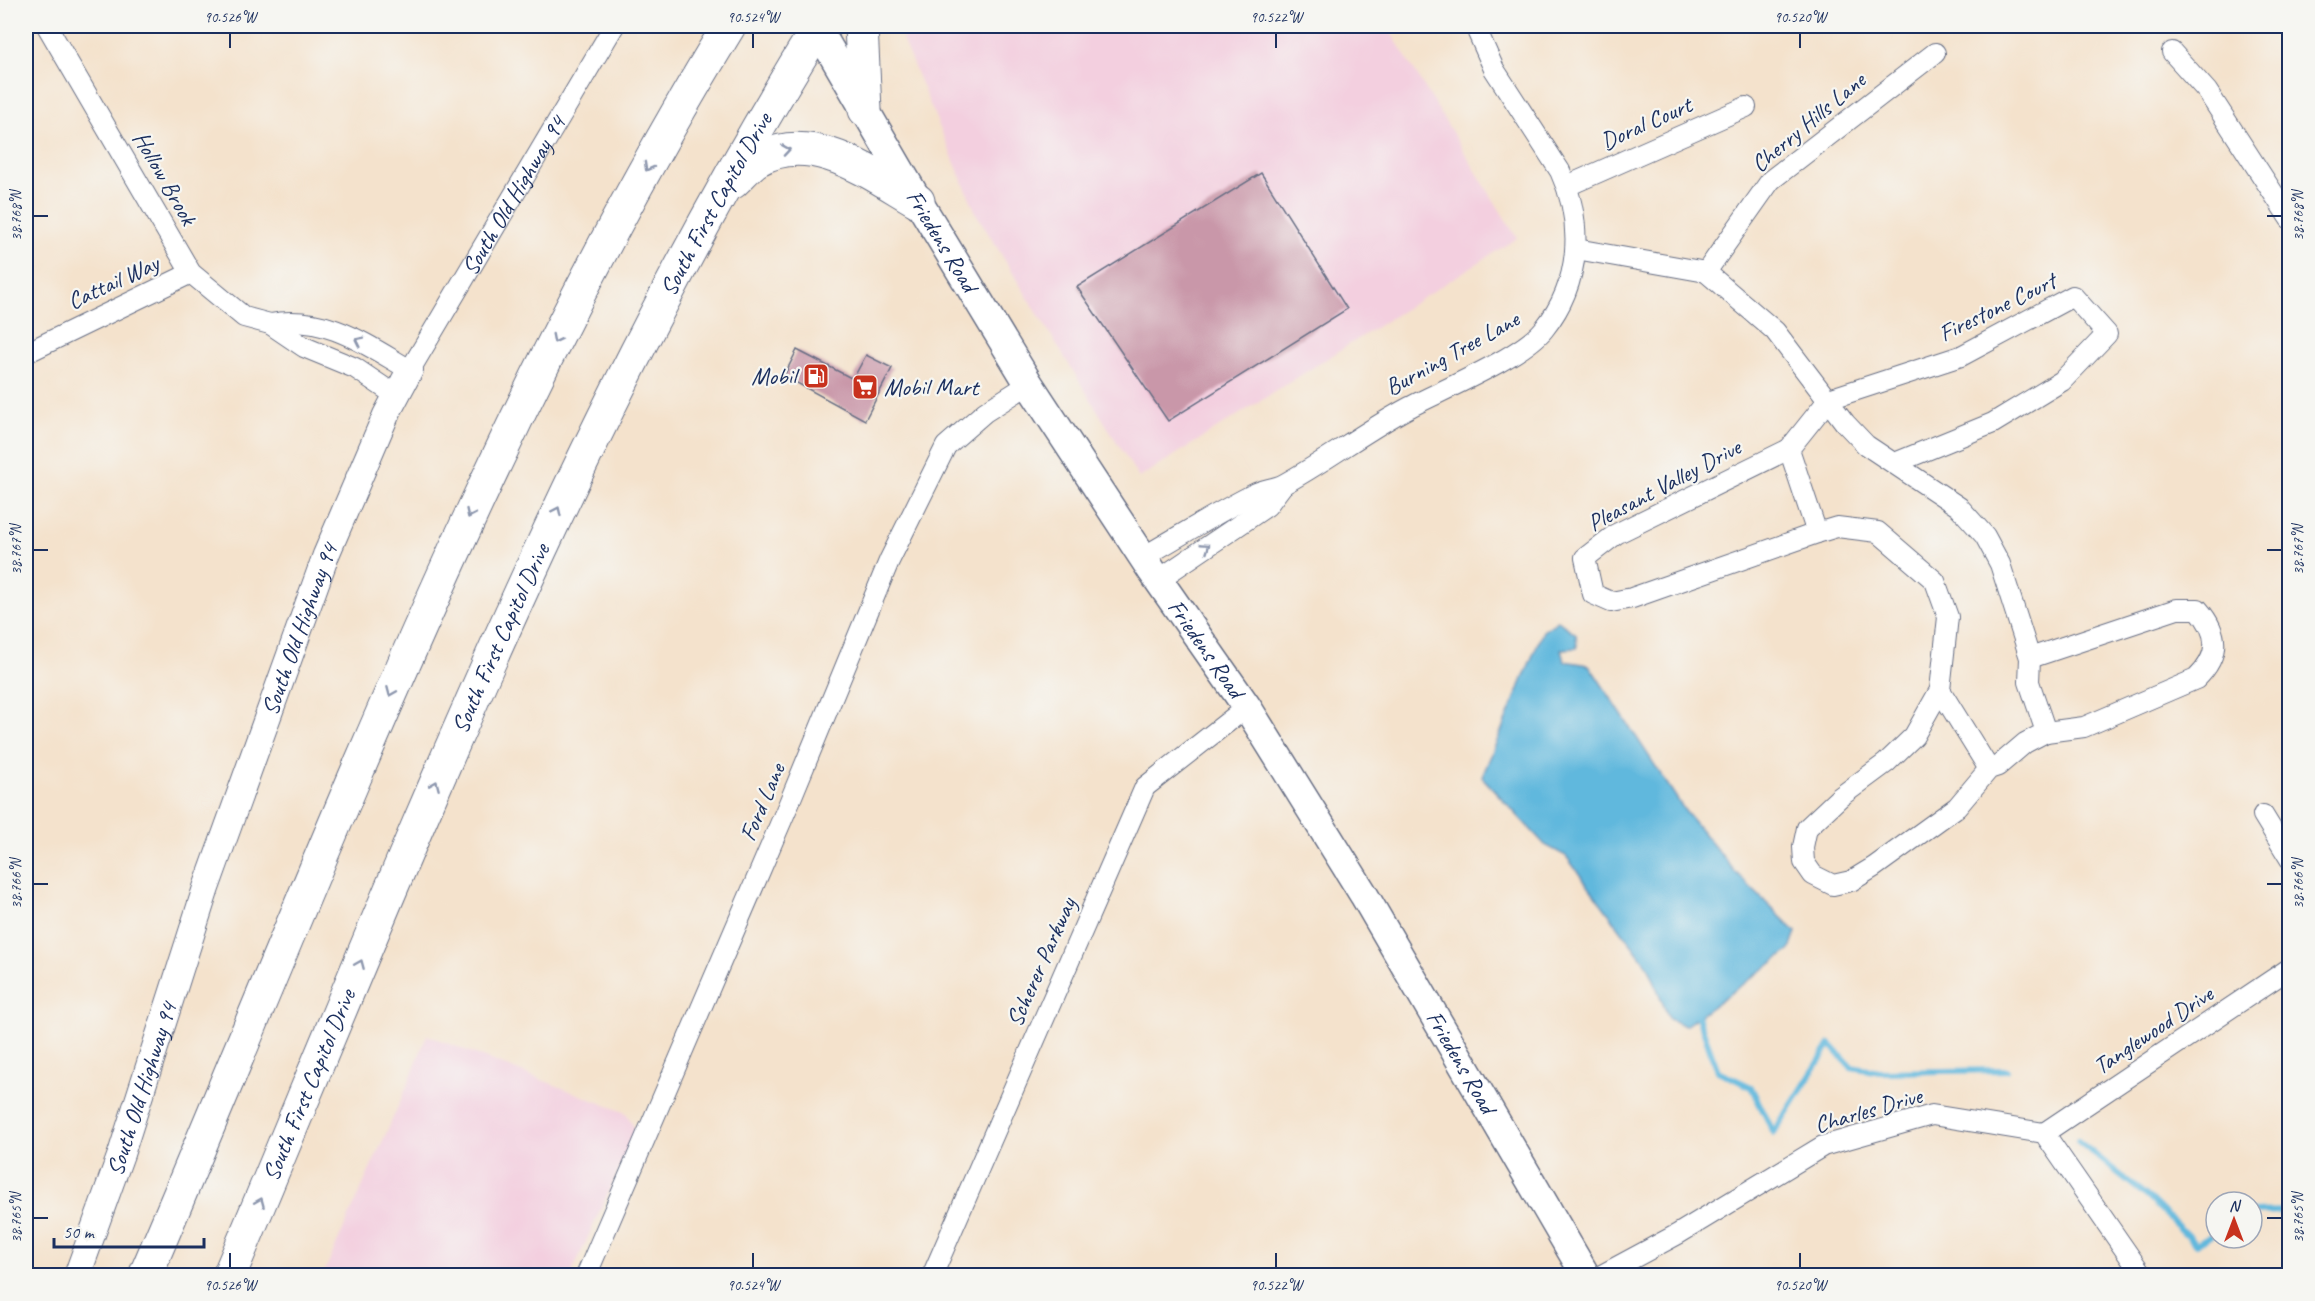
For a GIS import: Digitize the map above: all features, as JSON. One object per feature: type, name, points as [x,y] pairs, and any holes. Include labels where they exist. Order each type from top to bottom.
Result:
[{"type":"highway","points":[[671,125],[682,68],[702,26]]},
{"type":"highway","points":[[145,1275],[390,694],[452,554],[568,315],[671,125],[729,26]]},
{"type":"highway","name":"South First Capitol Drive","points":[[229,1275],[398,871],[522,585],[625,372],[721,193],[817,26]]},
{"type":"highway","points":[[861,26],[865,110]]},
{"type":"highway","points":[[721,193],[756,161],[775,152],[805,149],[816,150],[855,165],[918,201]]},
{"type":"main road","name":"Friedens Road","points":[[817,26],[918,201],[1029,384],[1151,568],[1247,707],[1449,1038],[1587,1275]]},
{"type":"street","name":"Hollow Brook","points":[[47,26],[191,273],[244,317],[270,324],[304,347],[355,368],[395,395]]},
{"type":"street","name":"South Old Highway 94","points":[[77,1275],[121,1154],[206,888],[347,500],[395,395],[614,26]]},
{"type":"street","name":"Burning Tree Lane","points":[[1151,568],[1256,493],[1282,486],[1380,423],[1515,352],[1543,330],[1557,309],[1571,279],[1576,249],[1575,218],[1567,186],[1560,171],[1494,69],[1475,26]]},
{"type":"street","points":[[2172,52],[2207,91],[2289,219]]},
{"type":"street","name":"Cherry Hills Lane","points":[[1706,273],[1771,180],[1935,53]]},
{"type":"street","name":"Doral Court","points":[[1567,186],[1746,107]]},
{"type":"street","points":[[1576,249],[1706,273],[1775,331],[1845,423],[1866,445],[1959,507],[1985,536],[2010,590],[2030,658],[2029,682],[2046,732],[2084,727],[2196,679],[2210,666],[2214,649],[2212,625],[2198,609],[2176,609],[2030,658]]},
{"type":"street","name":"Cattail Way","points":[[26,353],[191,273]]},
{"type":"street","name":"Firestone Court","points":[[1829,399],[1961,356],[2073,296],[2107,334],[2062,381],[1993,423],[1895,463]]},
{"type":"street","name":"Hollow Brook","points":[[270,324],[291,320],[329,327],[410,370]]},
{"type":"street","name":"Ford Lane","points":[[586,1275],[787,808],[889,561],[945,446],[984,411],[1029,384]]},
{"type":"street","name":"Pleasant Valley Drive","points":[[1829,399],[1789,449],[1616,534],[1585,558],[1593,594],[1611,602],[1632,598],[1837,528],[1878,532],[1935,581],[1948,617],[1940,690],[1914,736],[1886,763],[1840,797],[1807,828],[1803,847],[1804,862],[1813,875],[1833,885],[1851,881],[1866,872],[1957,807],[1989,770],[1998,766],[2025,743],[2046,732]]},
{"type":"street","points":[[1789,449],[1817,534]]},
{"type":"street","name":"Burning Tree Lane","points":[[1151,568],[1267,506],[1282,486]]},
{"type":"street","points":[[1940,690],[1989,770]]},
{"type":"street","name":"Scherer Parkway","points":[[932,1275],[1145,787],[1247,707]]},
{"type":"street","points":[[2263,815],[2289,859]]},
{"type":"street","name":"Tanglewood Drive","points":[[2044,1133],[2289,968]]},
{"type":"street","name":"Charles Drive","points":[[1600,1275],[1678,1234],[1823,1146],[1932,1115],[2044,1133]]},
{"type":"street","points":[[2044,1133],[2143,1275]]},
{"type":"shaded area","points":[[912,26],[1387,26],[1517,238],[1139,478],[977,215],[902,39]]},
{"type":"shaded area","points":[[427,1035],[626,1113],[636,1131],[571,1275],[323,1275],[408,1084]]},
{"type":"water","points":[[1558,621],[1576,634],[1577,648],[1561,649],[1564,661],[1589,665],[1685,811],[1737,874],[1796,932],[1790,950],[1685,1026],[1669,1019],[1649,968],[1566,856],[1545,845],[1482,777],[1543,631]]},
{"type":"building","points":[[1261,173],[1347,309],[1168,421],[1077,287]]},
{"type":"building","points":[[797,350],[853,379],[866,355],[892,368],[865,420],[784,376]]},
{"type":"waterway","points":[[1698,1017],[1718,1071],[1751,1087],[1774,1133],[1830,1044],[1851,1067],[1880,1072],[2007,1070]]},
{"type":"waterway","points":[[2078,1141],[2149,1198],[2196,1244],[2204,1239]]},
{"type":"waterway","points":[[2264,1212],[2290,1211]]},
{"type":"place","name":"Mobil","points":[[816,376]]},
{"type":"place","name":"Mobil Mart","points":[[865,387]]}]
